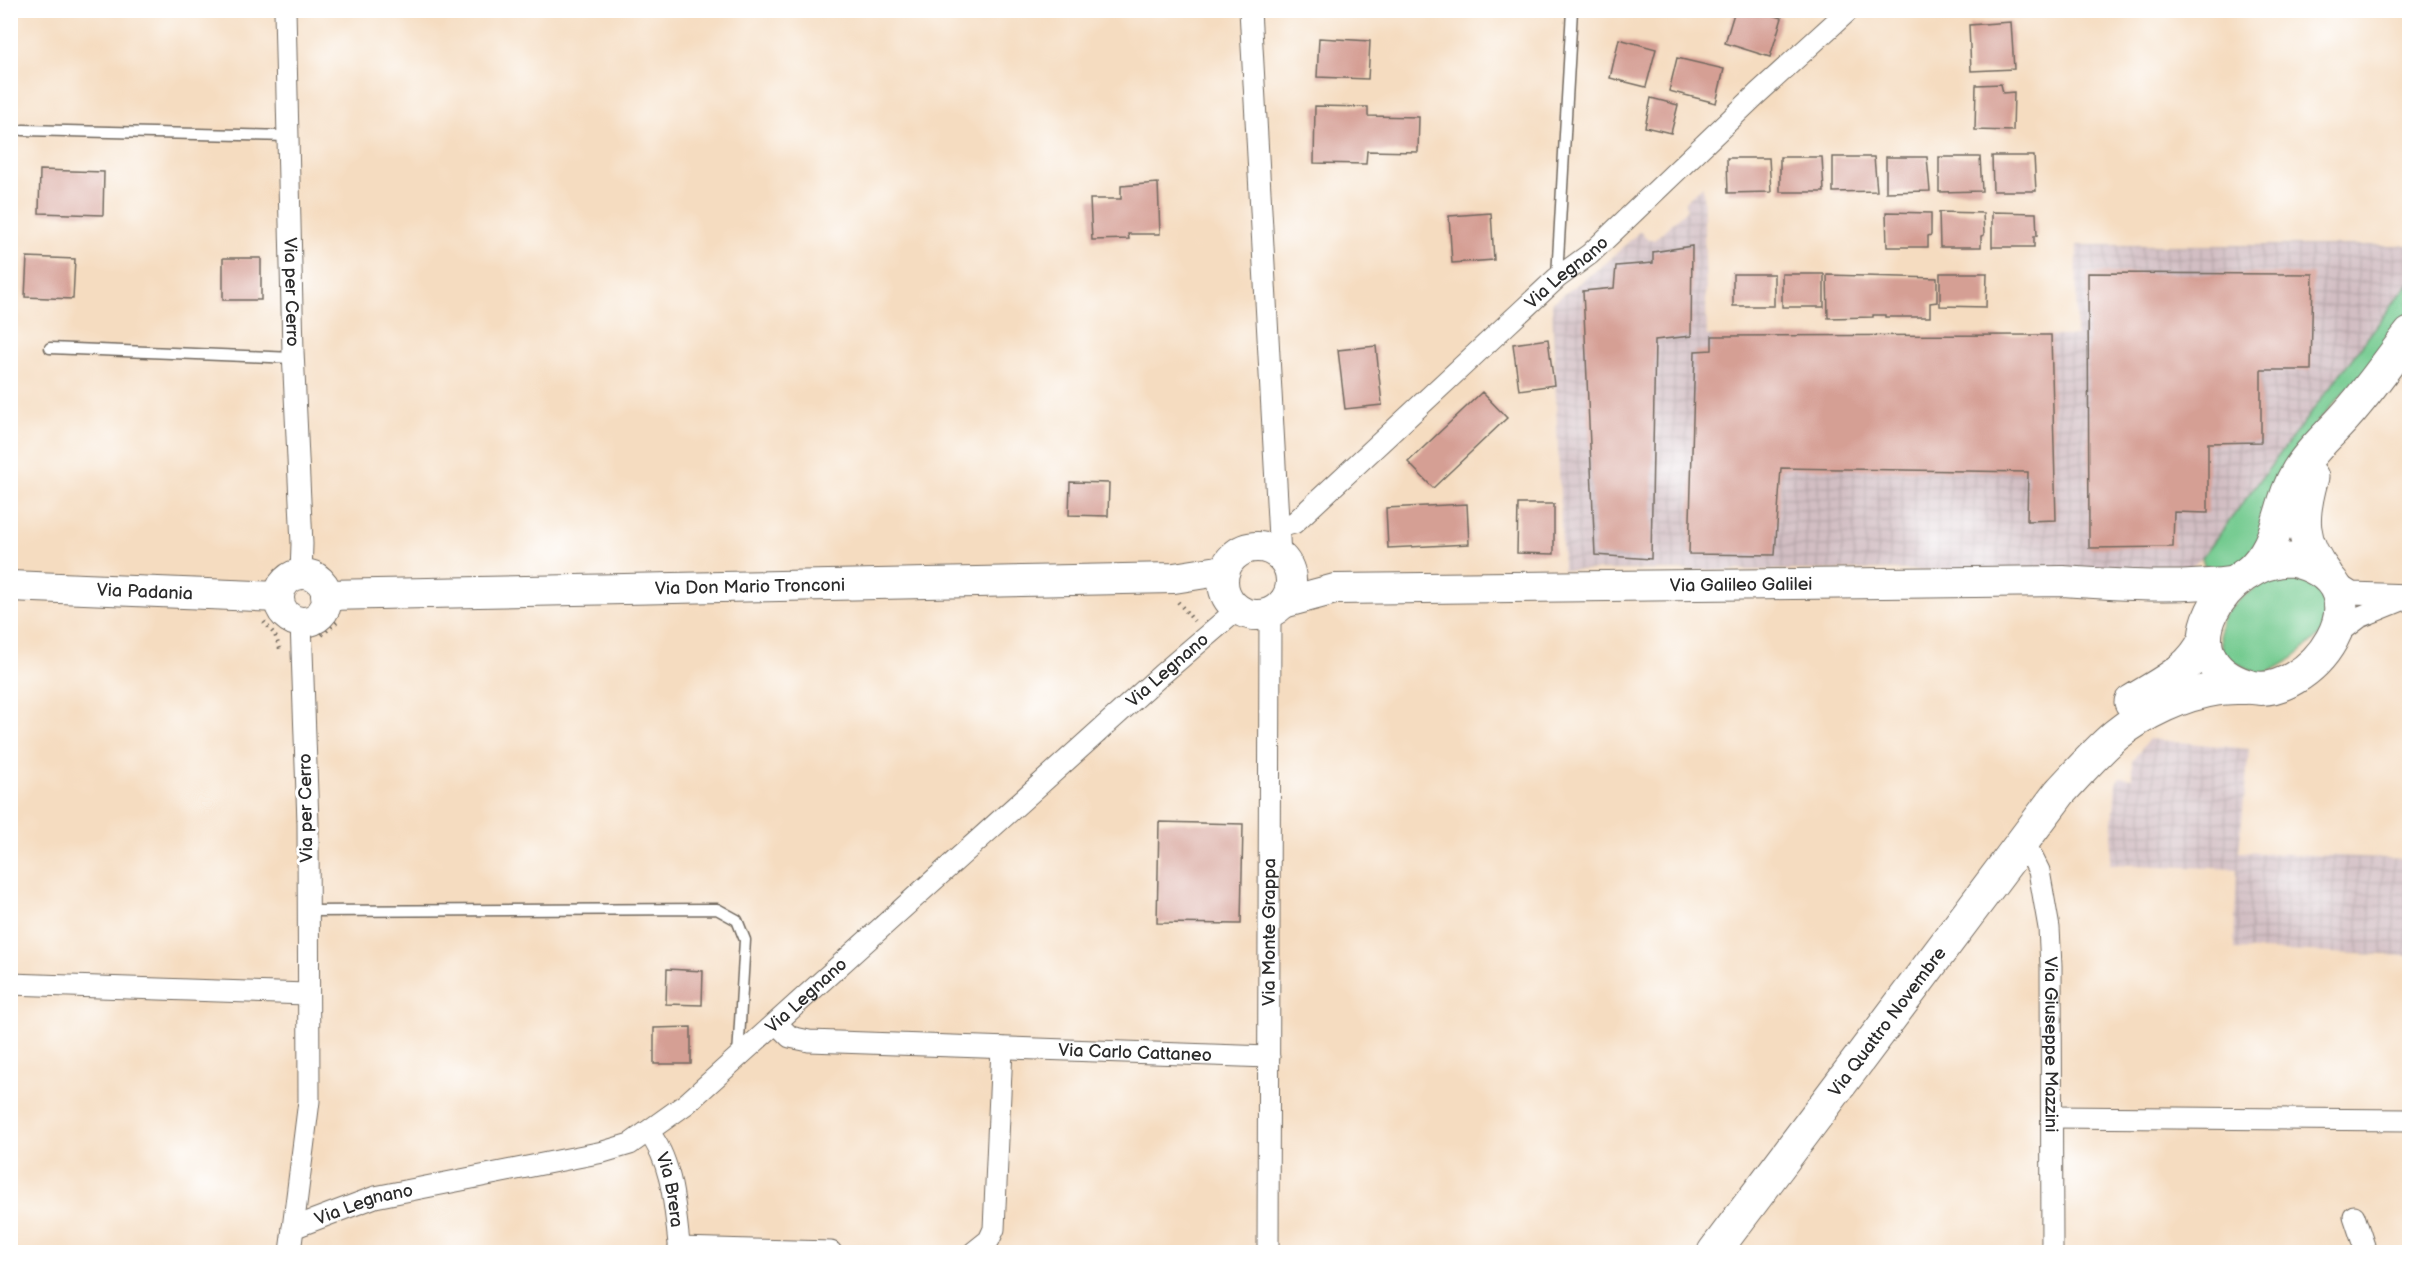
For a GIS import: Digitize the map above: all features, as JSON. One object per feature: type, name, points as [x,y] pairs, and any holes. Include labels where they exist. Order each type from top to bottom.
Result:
[{"type":"main road","points":[[2344,418],[2313,471],[2303,513],[2306,539],[2317,563],[2335,586],[2341,603],[2340,626],[2327,649],[2292,680],[2260,689],[2235,682],[2216,667],[2207,650],[2207,620],[2217,600],[2252,569],[2269,548],[2276,535],[2285,500],[2296,473],[2309,454],[2344,418],[2409,334]]},
{"type":"main road","points":[[2237,581],[2256,568],[2282,560],[2308,563],[2327,576]]},
{"type":"main road","name":"Via Quattro Novembre","points":[[2060,792],[2077,758],[2106,721],[2190,663],[2200,650],[2206,635]]},
{"type":"main road","name":"Via Quattro Novembre","points":[[1714,1252],[2060,792],[2117,735],[2145,717],[2174,702],[2201,693],[2217,689],[2250,687]]},
{"type":"street","name":"Via per Cerro","points":[[285,10],[293,358],[302,544],[301,574]]},
{"type":"street","points":[[1250,10],[1280,526],[1285,564],[1291,583],[1276,608],[1254,615],[1230,592],[1230,561],[1248,549],[1260,547],[1270,550],[1285,564]]},
{"type":"street","name":"Via Legnano","points":[[1280,526],[1294,524],[1557,278],[1590,254],[1765,86],[1849,10]]},
{"type":"street","name":"Via Galileo Galilei","points":[[1285,564],[1335,589]]},
{"type":"street","points":[[301,574],[315,577],[321,582],[326,595],[327,603],[320,615],[308,622],[287,617],[279,604],[283,584],[288,579],[301,574]]},
{"type":"street","points":[[2327,576],[2352,592],[2409,597]]},
{"type":"street","name":"Via Don Mario Tronconi","points":[[326,595],[404,596],[1174,578],[1230,592]]},
{"type":"street","name":"Via Galileo Galilei","points":[[1276,608],[1335,589],[2062,581],[2148,586],[2219,584],[2237,581]]},
{"type":"street","name":"Via Padania","points":[[10,586],[279,597]]},
{"type":"street","name":"Via Galileo Galilei","points":[[2148,586],[2171,591],[2191,603],[2198,611],[2206,635]]},
{"type":"street","name":"Via Legnano","points":[[293,1228],[375,1197],[603,1152],[630,1144],[648,1132],[686,1104],[738,1059],[1161,675],[1230,592]]},
{"type":"street","points":[[2334,636],[2353,621],[2375,609],[2409,597]]},
{"type":"street","name":"Via Monte Grappa","points":[[1268,1252],[1276,608]]},
{"type":"street","name":"Via per Cerro","points":[[290,1252],[309,1101],[308,823],[301,622]]},
{"type":"street","name":"Via Giuseppe Mazzini","points":[[2024,841],[2040,871],[2049,928],[2052,1252]]},
{"type":"street","points":[[10,984],[307,994]]},
{"type":"street","name":"Via Carlo Cattaneo","points":[[777,1024],[790,1037],[809,1041],[1269,1057]]},
{"type":"street","points":[[974,1252],[989,1240],[994,1229],[1002,1048]]},
{"type":"street","points":[[2052,1117],[2409,1120]]},
{"type":"street","name":"Via Brera","points":[[648,1132],[659,1145],[667,1165],[680,1250]]},
{"type":"street","points":[[2354,1216],[2366,1252]]},
{"type":"street","points":[[680,1250],[831,1252]]},
{"type":"lane","points":[[1557,278],[1572,10]]},
{"type":"lane","points":[[23,130],[288,136]]},
{"type":"lane","points":[[50,348],[293,358]]},
{"type":"lane","points":[[308,911],[717,909],[737,920],[745,940],[738,1059]]},
{"type":"shaded area","points":[[1703,186],[1707,336],[2076,336],[2077,245],[2409,245],[2409,283],[2202,557],[2184,572],[2154,570],[1563,570],[1552,303],[1606,263],[1640,231],[1648,240],[1654,240],[1687,209],[1686,201]]},
{"type":"shaded area","points":[[2149,739],[2249,749],[2239,852],[2409,859],[2409,956],[2234,949],[2237,869],[2110,864],[2116,783],[2120,777],[2132,778],[2132,761]]},
{"type":"green space","points":[[2409,283],[2409,313],[2370,365],[2317,422],[2263,541],[2230,571],[2206,574],[2202,557]]},
{"type":"green space","points":[[2284,574],[2303,577],[2325,597],[2325,630],[2287,662],[2260,675],[2223,656],[2220,627],[2224,615],[2238,600],[2267,581]]},
{"type":"building","points":[[1735,10],[1757,10],[1782,18],[1770,57],[1725,43]]},
{"type":"building","points":[[2011,22],[2014,69],[1971,71],[1969,25]]},
{"type":"building","points":[[1319,38],[1370,41],[1368,79],[1317,77]]},
{"type":"building","points":[[1619,39],[1656,49],[1646,87],[1610,78]]},
{"type":"building","points":[[1677,58],[1724,69],[1716,103],[1669,91]]},
{"type":"building","points":[[2001,84],[2003,93],[2014,92],[2013,131],[1975,130],[1976,85]]},
{"type":"building","points":[[1651,98],[1678,105],[1671,133],[1645,127]]},
{"type":"building","points":[[1315,106],[1368,107],[1368,116],[1419,117],[1418,152],[1367,151],[1366,164],[1314,163]]},
{"type":"building","points":[[1992,156],[2034,156],[2036,191],[1993,191]]},
{"type":"building","points":[[1780,157],[1822,157],[1824,192],[1780,192]]},
{"type":"building","points":[[1833,157],[1874,157],[1877,191],[1833,192]]},
{"type":"building","points":[[1886,157],[1927,157],[1930,191],[1886,192]]},
{"type":"building","points":[[1939,157],[1980,157],[1982,191],[1939,192]]},
{"type":"building","points":[[1727,158],[1769,158],[1771,192],[1728,193]]},
{"type":"building","points":[[40,170],[104,172],[103,215],[39,213]]},
{"type":"building","points":[[1158,183],[1160,234],[1128,234],[1129,239],[1092,240],[1090,199],[1121,199],[1121,186]]},
{"type":"building","points":[[1886,212],[1931,213],[1931,235],[1928,236],[1928,247],[1887,247]]},
{"type":"building","points":[[1939,212],[1983,213],[1984,235],[1981,236],[1981,247],[1940,247]]},
{"type":"building","points":[[1992,212],[2036,213],[2037,236],[2034,236],[2034,247],[1992,247]]},
{"type":"building","points":[[1491,213],[1494,260],[1452,263],[1449,216]]},
{"type":"building","points":[[1692,246],[1691,336],[1655,340],[1651,559],[1595,555],[1583,291],[1614,288],[1616,266],[1653,263],[1653,252]]},
{"type":"building","points":[[27,257],[75,259],[73,299],[25,297]]},
{"type":"building","points":[[223,258],[261,258],[261,300],[223,300]]},
{"type":"building","points":[[1940,273],[1987,273],[1986,307],[1940,306]]},
{"type":"building","points":[[2088,273],[2313,274],[2311,370],[2261,370],[2261,442],[2208,443],[2208,513],[2174,512],[2173,547],[2089,548]]},
{"type":"building","points":[[1733,274],[1774,274],[1774,306],[1733,306]]},
{"type":"building","points":[[1782,274],[1824,274],[1824,307],[1782,307]]},
{"type":"building","points":[[1827,275],[1937,278],[1937,302],[1930,303],[1930,317],[1873,315],[1873,317],[1828,318]]},
{"type":"building","points":[[2051,335],[2056,520],[2027,521],[2028,472],[1781,468],[1775,555],[1689,554],[1695,351],[1712,350],[1712,336]]},
{"type":"building","points":[[1548,339],[1554,385],[1519,390],[1513,344]]},
{"type":"building","points":[[1376,346],[1382,405],[1345,409],[1338,350]]},
{"type":"building","points":[[1482,392],[1507,418],[1433,488],[1408,462]]},
{"type":"building","points":[[1070,482],[1109,483],[1108,516],[1069,515]]},
{"type":"building","points":[[1467,504],[1469,544],[1388,548],[1386,508]]},
{"type":"building","points":[[1518,504],[1554,504],[1554,554],[1517,553]]},
{"type":"building","points":[[1159,822],[1243,824],[1241,924],[1157,923]]},
{"type":"building","points":[[667,969],[703,971],[702,1005],[666,1004]]},
{"type":"building","points":[[691,1027],[691,1064],[654,1064],[654,1028]]}]
